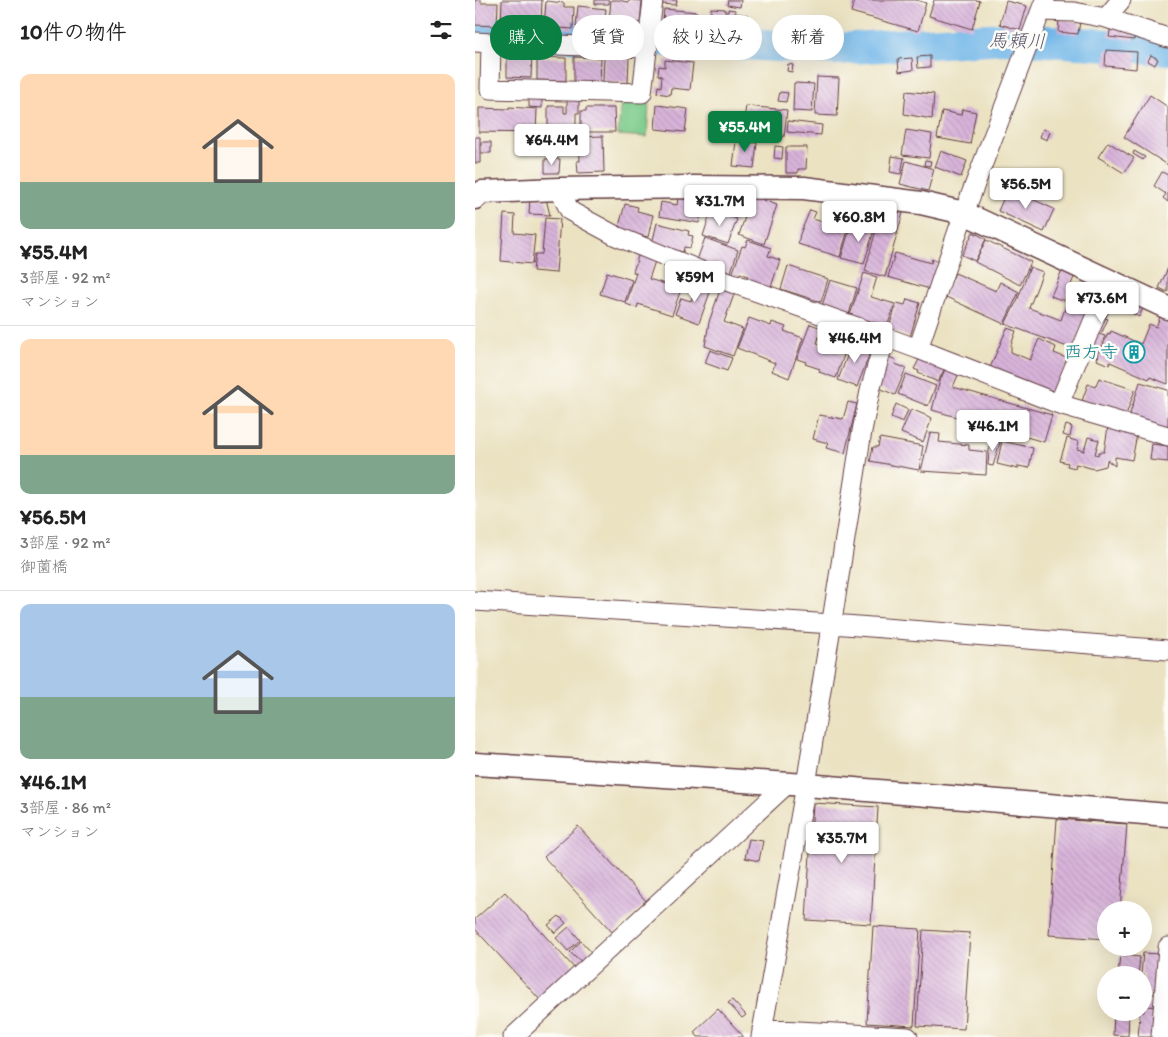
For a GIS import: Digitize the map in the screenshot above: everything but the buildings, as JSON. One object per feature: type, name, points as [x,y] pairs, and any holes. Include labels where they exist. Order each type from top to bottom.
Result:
[{"type":"street","points":[[647,48],[483,42],[490,89],[643,93],[653,0]]},
{"type":"street","points":[[1106,18],[1121,0]]},
{"type":"street","points":[[918,348],[964,213],[1040,13],[1074,12],[1106,18],[1168,38]]},
{"type":"street","points":[[559,188],[569,211],[616,236],[721,280],[918,348],[1059,404],[1168,436]]},
{"type":"street","points":[[475,198],[482,192],[559,188],[804,188],[921,203],[964,213],[1168,308]]},
{"type":"street","points":[[1059,404],[1110,281]]},
{"type":"street","points":[[885,337],[870,391],[862,431],[831,624],[797,785],[762,1033],[908,1037]]},
{"type":"street","points":[[475,601],[831,624],[1168,650]]},
{"type":"street","points":[[476,765],[797,785],[1168,815]]},
{"type":"street","points":[[513,1037],[797,785]]},
{"type":"street","points":[[1161,1037],[1168,947]]},
{"type":"green space","points":[[621,99],[649,101],[647,137],[618,135]]},
{"type":"waterway","name":"馬頼川","points":[[475,32],[572,36]]},
{"type":"waterway","name":"馬頼川","points":[[762,45],[837,49],[1004,38],[1168,49]]},
{"type":"place","name":"西方寺","points":[[1134,352]]}]
